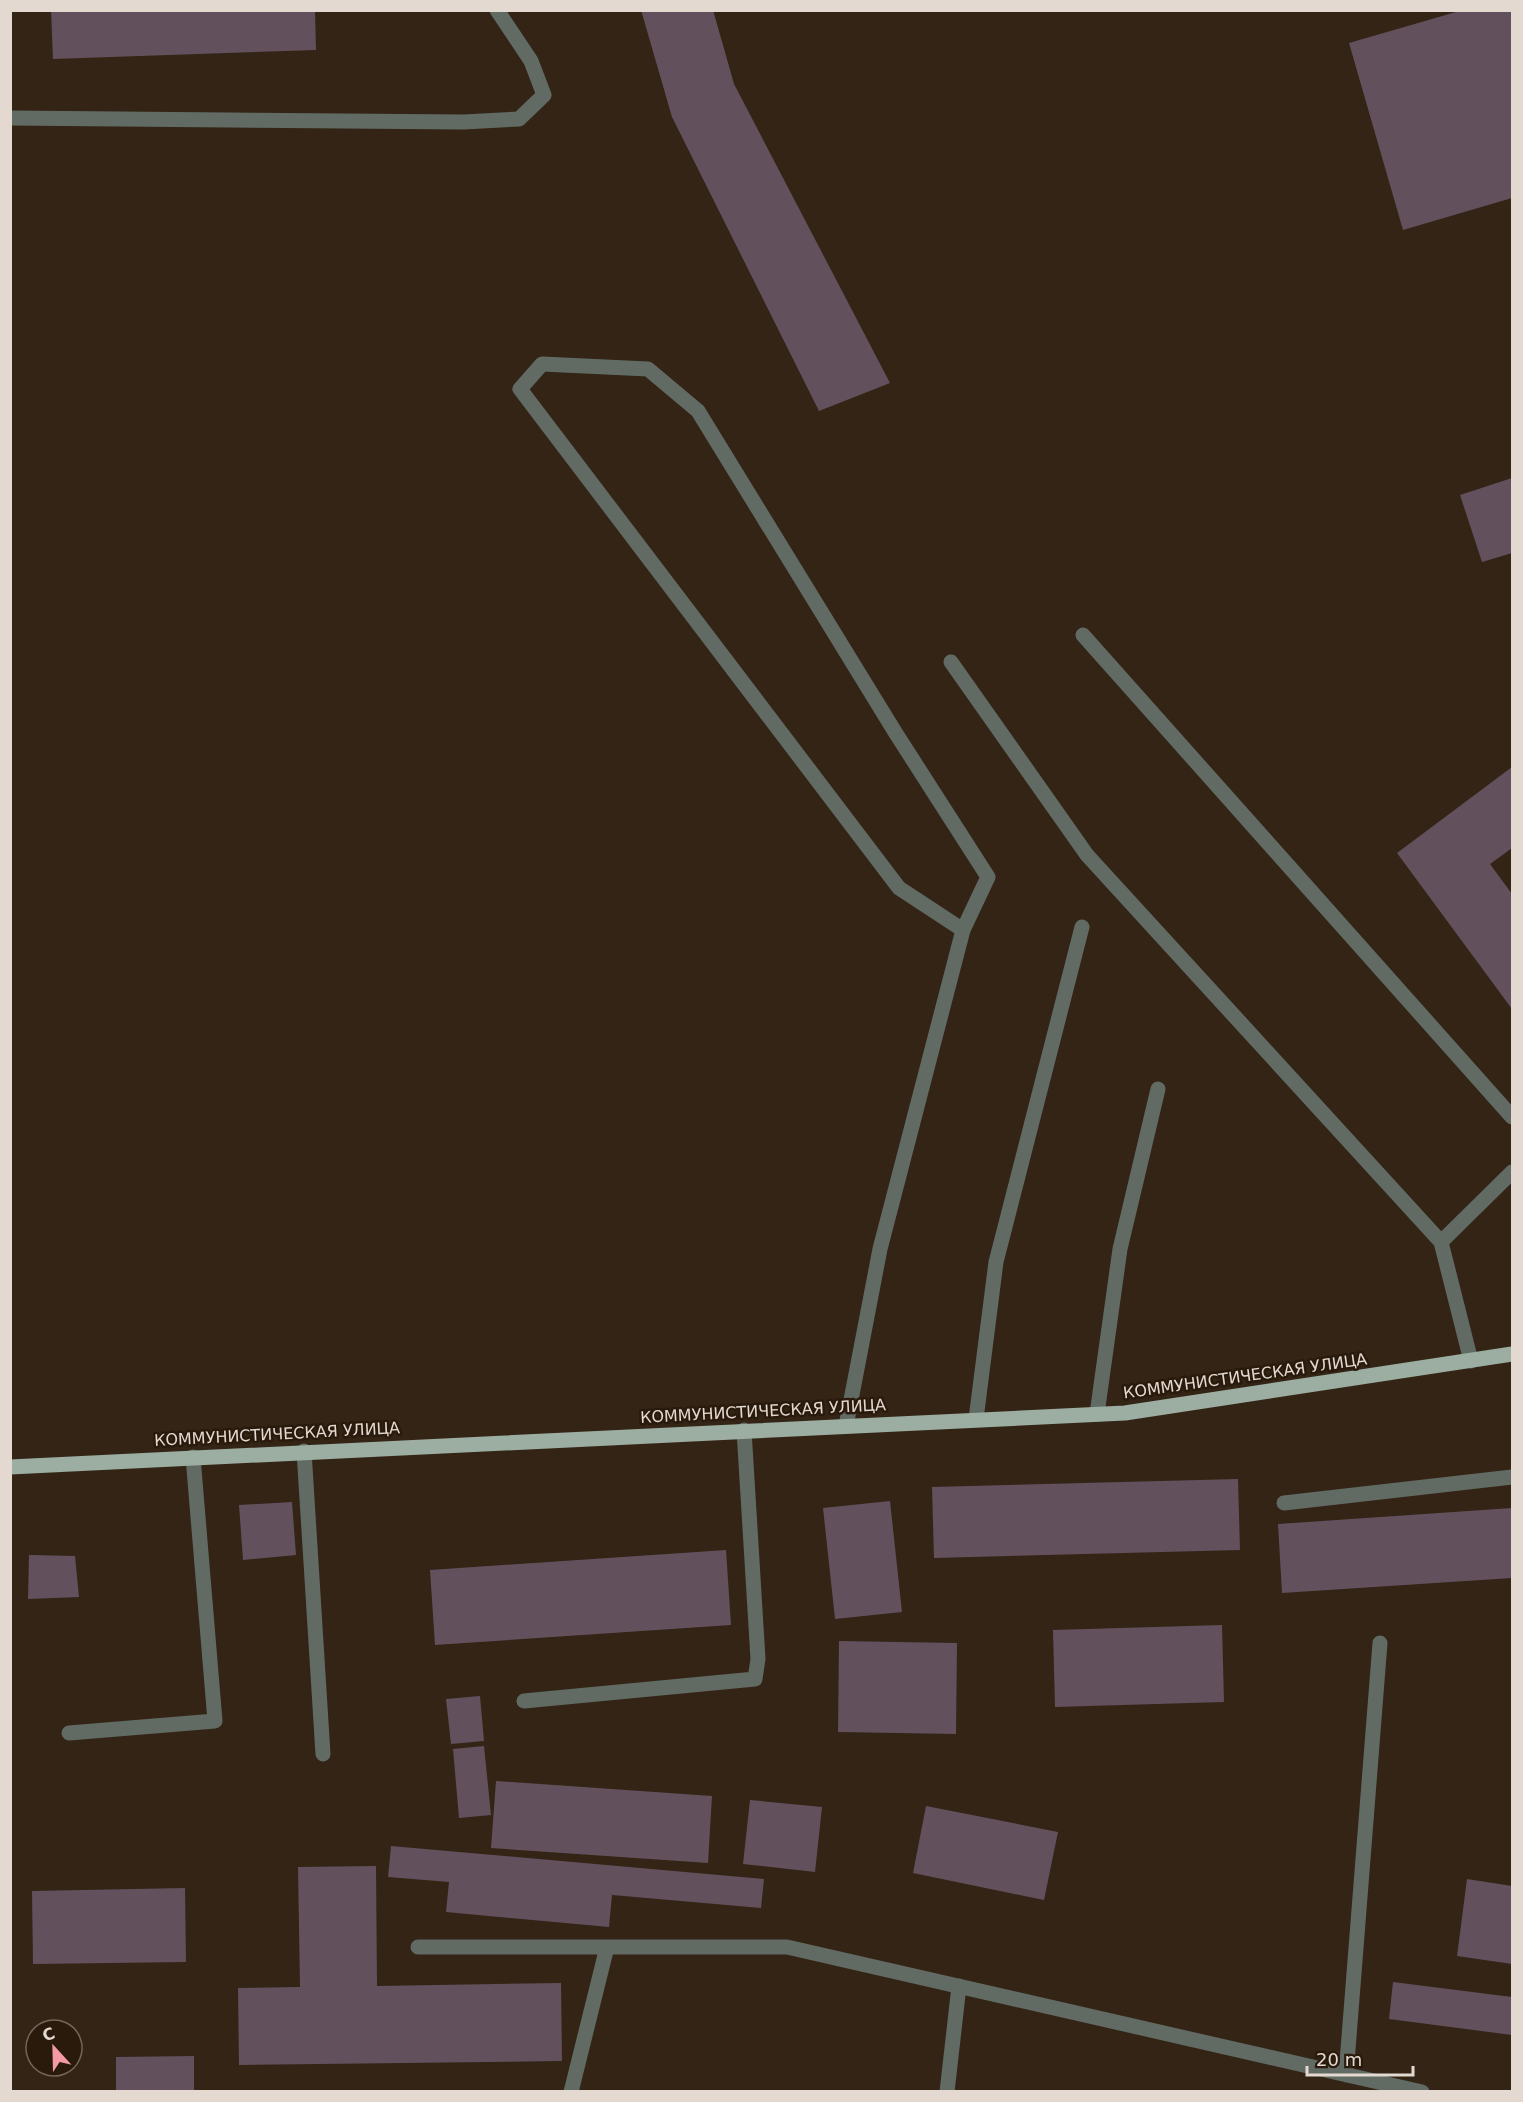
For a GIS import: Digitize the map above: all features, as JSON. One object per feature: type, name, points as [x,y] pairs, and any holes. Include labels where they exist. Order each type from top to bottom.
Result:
[{"type":"main road","name":"КОММУНИСТИЧЕСКАЯ УЛИЦА","points":[[10,1467],[193,1456],[1125,1413],[1512,1354]]},
{"type":"lane","points":[[10,118],[452,122],[519,118],[544,95],[531,61],[497,10]]},
{"type":"lane","points":[[846,1426],[880,1249],[963,930],[988,876],[895,732],[698,411],[648,369],[542,364],[520,389],[899,888],[963,930]]},
{"type":"lane","points":[[1083,634],[1512,1117]]},
{"type":"lane","points":[[951,662],[1087,855],[1441,1242],[1471,1361]]},
{"type":"lane","points":[[976,1419],[996,1262],[1082,927]]},
{"type":"lane","points":[[1096,1414],[1120,1248],[1158,1089]]},
{"type":"lane","points":[[1441,1242],[1512,1172]]},
{"type":"lane","points":[[524,1701],[755,1679],[758,1659],[744,1430]]},
{"type":"lane","points":[[304,1451],[323,1754]]},
{"type":"lane","points":[[69,1732],[215,1721],[193,1456]]},
{"type":"lane","points":[[1284,1503],[1512,1478]]},
{"type":"lane","points":[[1346,2075],[1380,1643]]},
{"type":"lane","points":[[418,1947],[787,1947],[1405,2090],[1422,2091]]},
{"type":"lane","points":[[571,2091],[607,1947]]},
{"type":"lane","points":[[947,2091],[959,1986]]},
{"type":"building","points":[[51,10],[315,10],[316,50],[53,59]]},
{"type":"building","points":[[641,10],[713,10],[734,84],[890,383],[819,411],[672,117]]},
{"type":"building","points":[[1463,10],[1512,10],[1512,198],[1403,230],[1349,43]]},
{"type":"building","points":[[1512,478],[1512,553],[1482,562],[1460,495]]},
{"type":"building","points":[[1512,767],[1512,848],[1490,864],[1512,894],[1512,1009],[1397,853]]},
{"type":"building","points":[[1238,1479],[1240,1550],[934,1558],[932,1487]]},
{"type":"building","points":[[890,1501],[902,1612],[835,1619],[823,1508]]},
{"type":"building","points":[[292,1502],[296,1555],[243,1560],[239,1505]]},
{"type":"building","points":[[1512,1508],[1512,1578],[1282,1593],[1278,1524]]},
{"type":"building","points":[[726,1550],[731,1625],[435,1645],[430,1570]]},
{"type":"building","points":[[29,1555],[75,1556],[79,1597],[28,1599]]},
{"type":"building","points":[[1222,1625],[1224,1702],[1055,1707],[1053,1630]]},
{"type":"building","points":[[839,1641],[957,1643],[956,1734],[838,1732]]},
{"type":"building","points":[[480,1696],[484,1741],[451,1744],[446,1699]]},
{"type":"building","points":[[484,1746],[491,1815],[459,1818],[453,1749]]},
{"type":"building","points":[[496,1781],[712,1796],[708,1863],[491,1848]]},
{"type":"building","points":[[750,1800],[822,1807],[815,1872],[743,1864]]},
{"type":"building","points":[[926,1806],[1058,1832],[1044,1900],[913,1873]]},
{"type":"building","points":[[391,1846],[764,1879],[761,1908],[612,1895],[609,1927],[446,1912],[449,1882],[388,1877]]},
{"type":"building","points":[[376,1866],[377,1986],[561,1983],[562,2061],[239,2065],[238,1988],[300,1987],[298,1867]]},
{"type":"building","points":[[1467,1879],[1512,1886],[1512,1964],[1457,1956]]},
{"type":"building","points":[[185,1888],[186,1962],[33,1964],[32,1891]]},
{"type":"building","points":[[1393,1982],[1512,1997],[1512,2035],[1389,2019]]},
{"type":"building","points":[[194,2056],[194,2092],[116,2092],[116,2057]]}]
